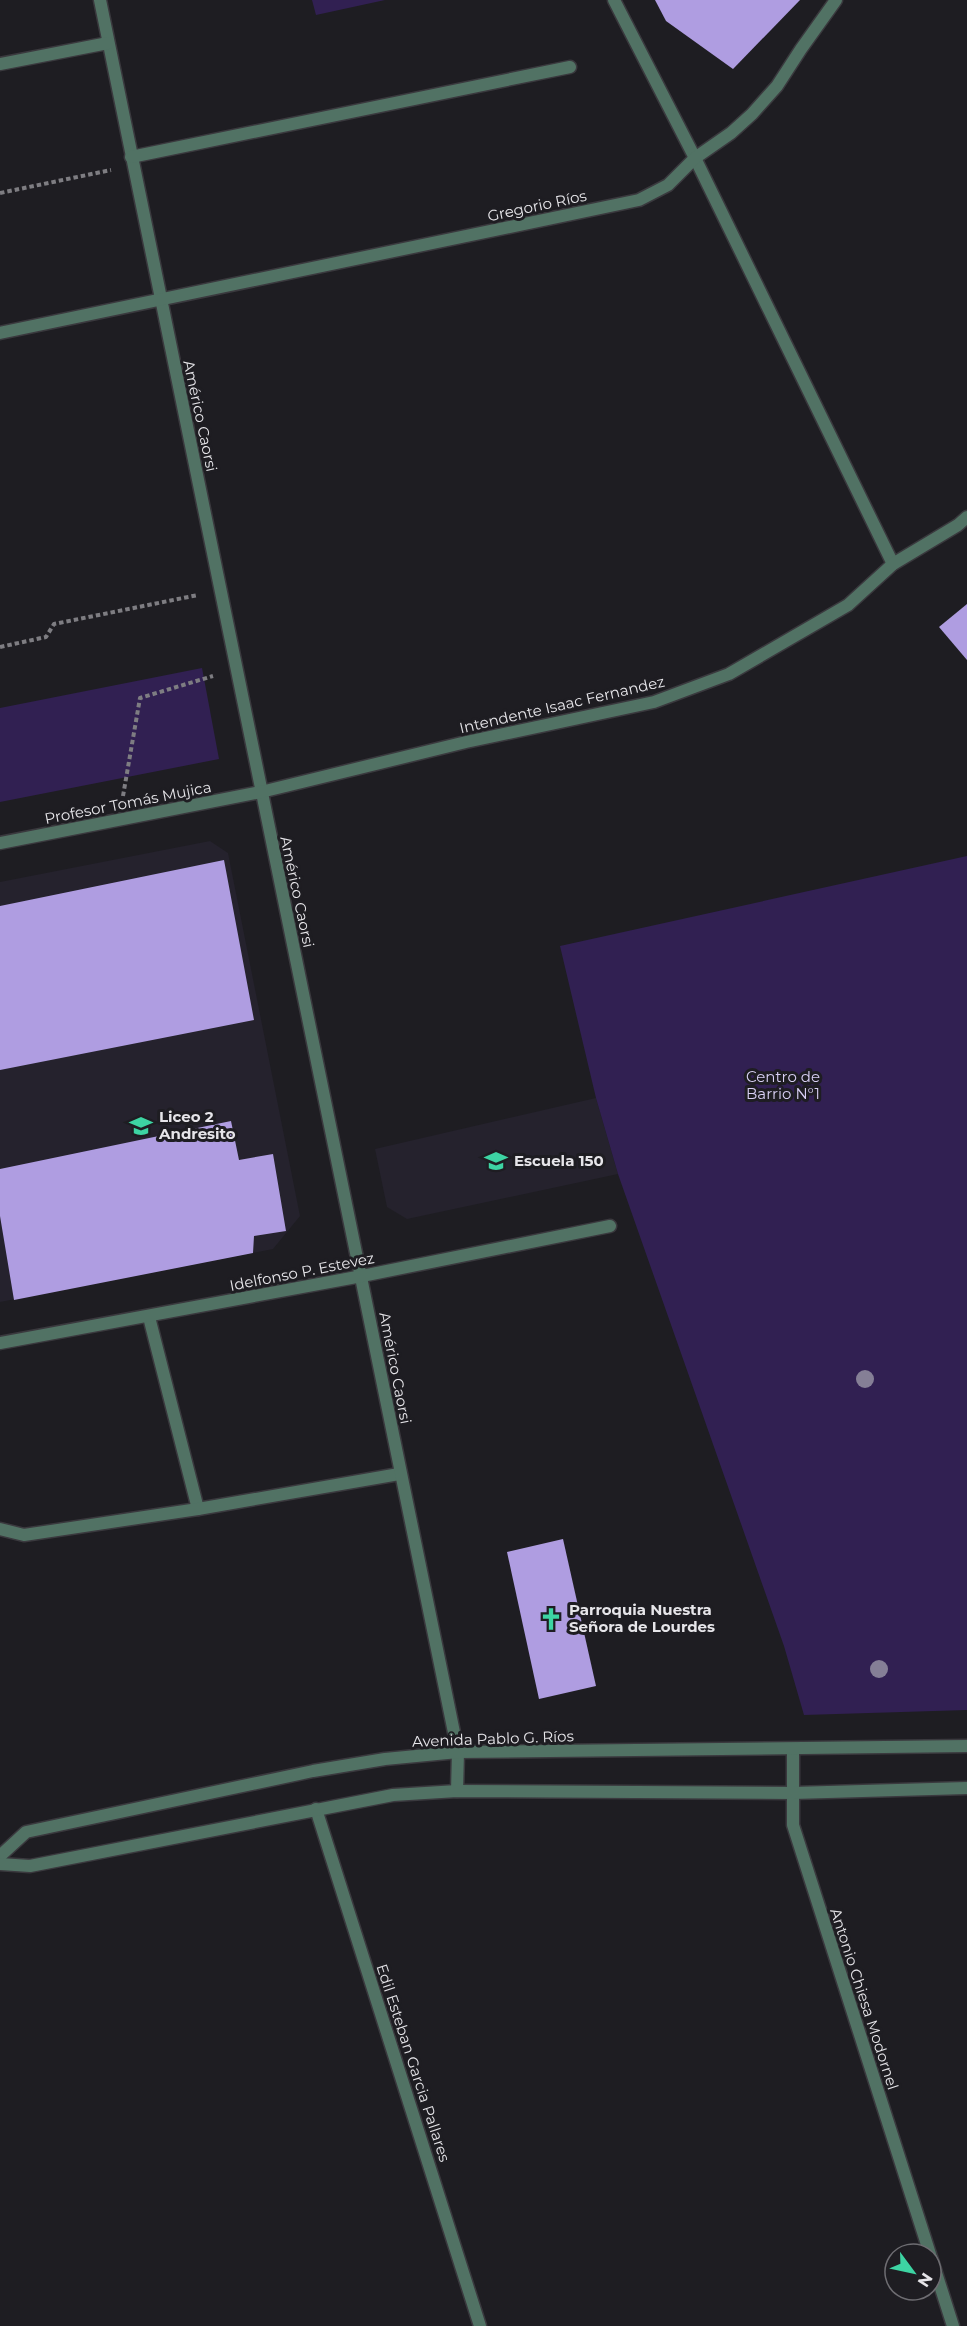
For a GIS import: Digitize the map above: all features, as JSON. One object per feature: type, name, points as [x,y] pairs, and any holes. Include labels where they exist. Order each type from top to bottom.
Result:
[{"type":"street","name":"Américo Caorsi","points":[[100,0],[362,1276],[399,1474],[458,1752],[457,1791]]},
{"type":"street","points":[[614,0],[695,158],[893,564]]},
{"type":"street","name":"Gregorio Ríos","points":[[0,333],[639,200],[668,185],[695,158],[731,133],[752,114],[777,86],[836,0]]},
{"type":"street","points":[[0,64],[108,43]]},
{"type":"street","points":[[132,162],[570,67]]},
{"type":"street","name":"Intendente Isaac Fernandez","points":[[261,792],[466,742],[654,702],[729,674],[848,605],[893,564],[958,525],[967,517]]},
{"type":"street","name":"Profesor Tomás Mujica","points":[[0,843],[261,792]]},
{"type":"street","name":"Idelfonso P. Estevez","points":[[0,1343],[149,1317],[610,1226]]},
{"type":"street","points":[[149,1317],[198,1509]]},
{"type":"street","points":[[0,1529],[24,1534],[198,1509],[399,1474]]},
{"type":"street","name":"Avenida Pablo G. Ríos","points":[[0,1856],[26,1832],[313,1771],[385,1759],[458,1752],[967,1746]]},
{"type":"street","name":"Antonio Chiesa Modornel","points":[[793,1749],[793,1825],[927,2242]]},
{"type":"street","points":[[0,1864],[30,1866],[393,1795],[457,1791],[793,1793],[967,1788]]},
{"type":"street","name":"Edil Esteban Garcia Pallares","points":[[316,1809],[480,2326]]},
{"type":"street","name":"Antonio Chiesa Modornel","points":[[943,2294],[953,2326]]},
{"type":"path","points":[[0,193],[132,162]]},
{"type":"path","points":[[0,646],[46,637],[54,624],[221,591]]},
{"type":"path","points":[[119,819],[140,698],[237,668]]},
{"type":"shaded area","name":"Liceo 2 Andresito","points":[[210,841],[228,853],[300,1216],[273,1249],[0,1302],[0,882]]},
{"type":"shaded area","name":"Escuela 150","points":[[596,1098],[618,1174],[407,1219],[387,1207],[375,1149]]},
{"type":"green space","points":[[312,0],[385,0],[316,15]]},
{"type":"green space","points":[[202,668],[219,759],[0,802],[0,708]]},
{"type":"green space","name":"Centro de Barrio N°1","points":[[967,856],[967,1710],[804,1715],[784,1646],[618,1174],[596,1098],[560,946]]},
{"type":"building","points":[[655,0],[800,0],[733,69],[666,21]]},
{"type":"building","points":[[967,604],[967,660],[939,627]]},
{"type":"building","points":[[224,860],[254,1020],[0,1070],[0,906]]},
{"type":"building","points":[[231,1121],[239,1160],[273,1154],[286,1231],[254,1236],[253,1253],[14,1300],[0,1216],[0,1169]]},
{"type":"building","name":"Parroquia Nuestra Señora de Lourdes","points":[[563,1539],[596,1686],[539,1699],[507,1552]]},
{"type":"place","name":"Liceo 2 Andresito","points":[[141,1126]]},
{"type":"place","name":"Escuela 150","points":[[496,1161]]},
{"type":"place","name":"Parroquia Nuestra Señora de Lourdes","points":[[551,1619]]}]
